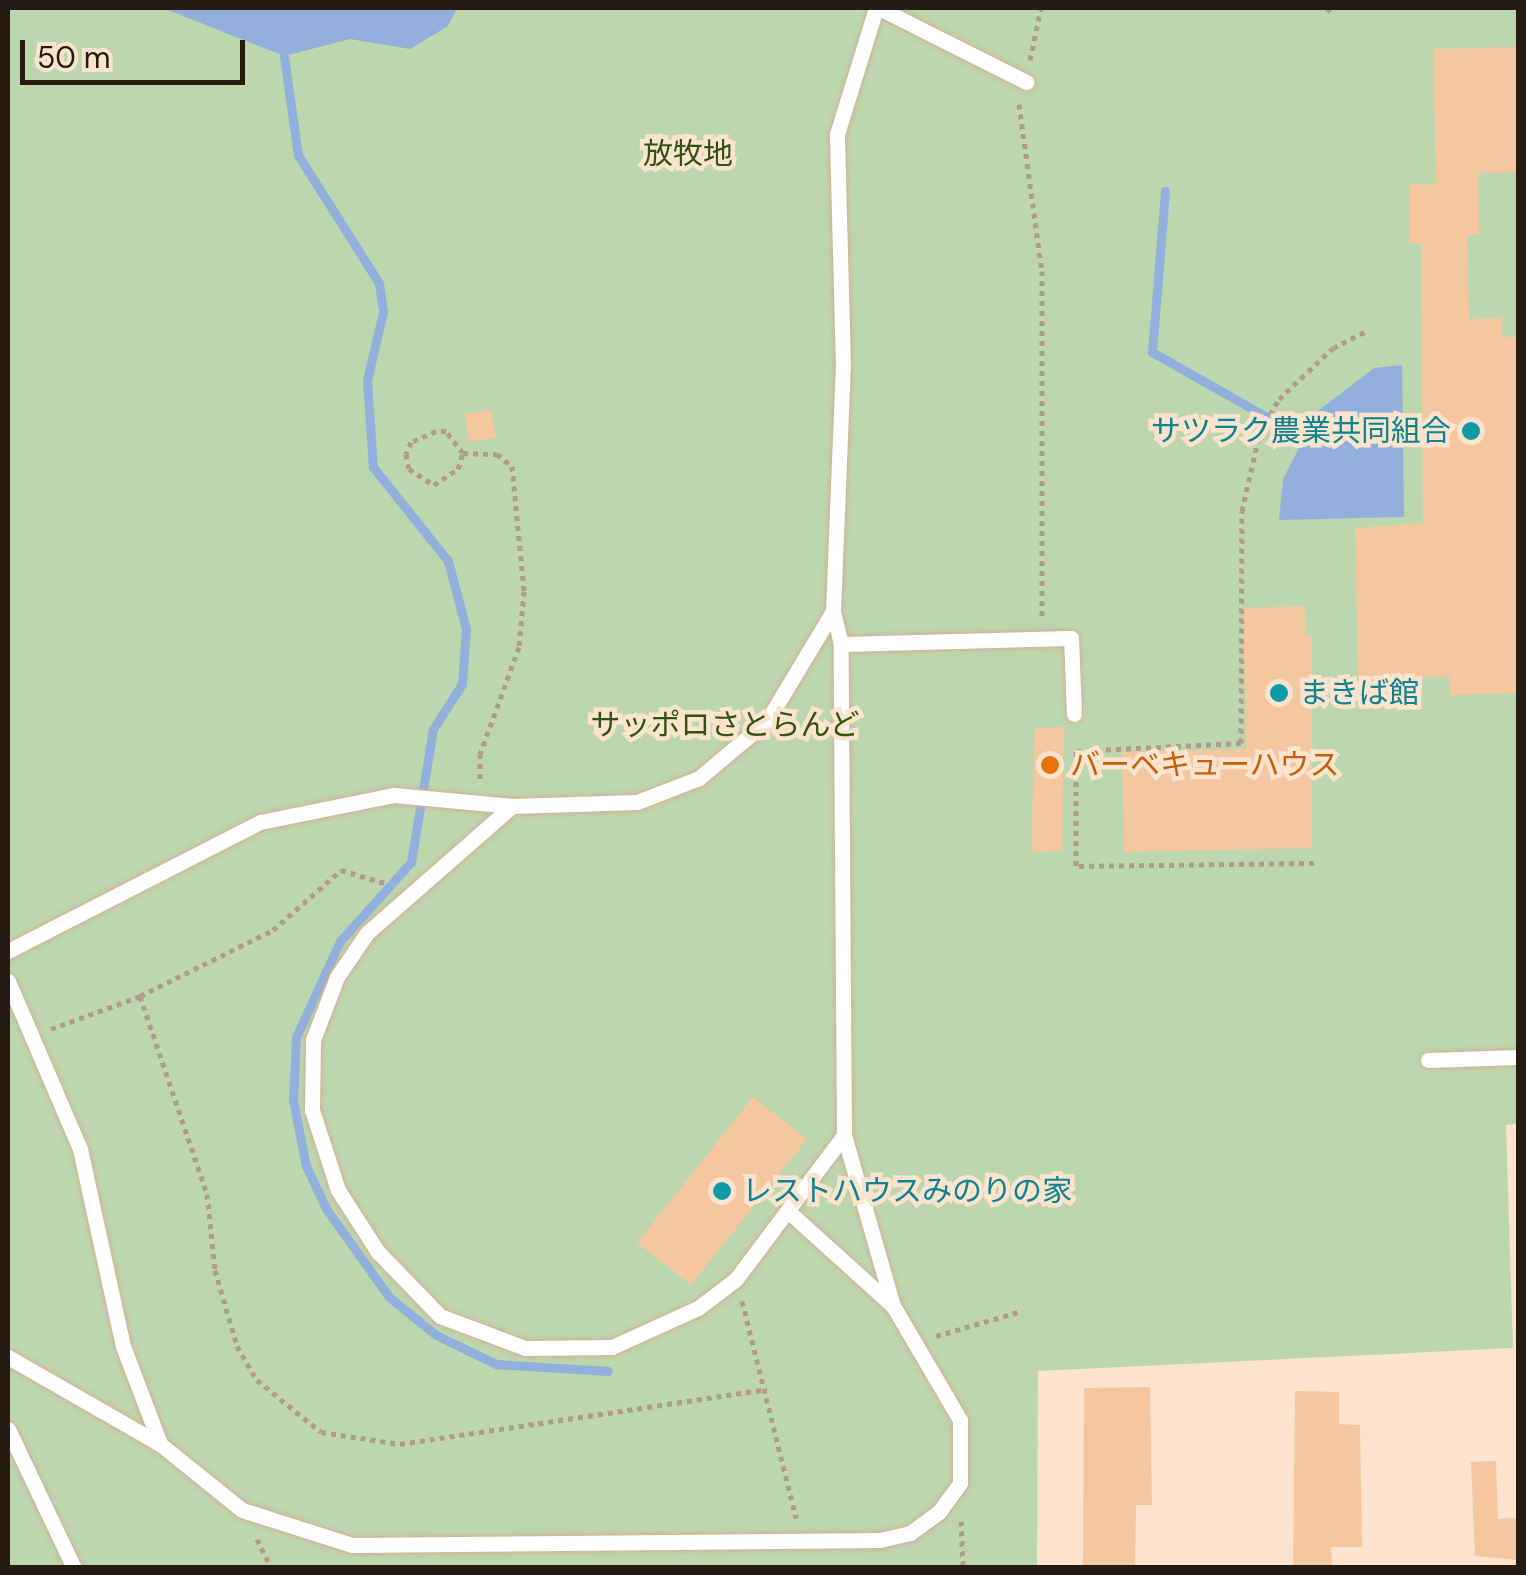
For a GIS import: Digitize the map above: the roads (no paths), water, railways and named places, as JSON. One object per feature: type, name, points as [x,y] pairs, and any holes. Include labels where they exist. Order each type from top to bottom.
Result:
[{"type":"lane","points":[[893,1306],[844,1135],[840,644],[833,611],[843,367],[836,134],[878,8],[1026,82]]},
{"type":"lane","points":[[8,952],[260,822],[403,795],[512,806],[637,802],[699,778],[767,720],[833,611]]},
{"type":"lane","points":[[840,644],[1072,638],[1074,714]]},
{"type":"lane","points":[[512,806],[367,933],[337,978],[313,1040],[312,1110],[338,1190],[378,1252],[440,1316],[525,1348],[612,1348],[698,1308],[736,1279],[844,1135]]},
{"type":"lane","points":[[8,981],[80,1149],[123,1346],[160,1444]]},
{"type":"lane","points":[[1428,1060],[1518,1057]]},
{"type":"lane","points":[[8,1357],[160,1444],[242,1510],[352,1545],[799,1542],[910,1533],[940,1512],[960,1483],[960,1420],[920,1344],[893,1306],[789,1212]]},
{"type":"lane","points":[[8,1430],[74,1568]]},
{"type":"water","points":[[163,8],[457,8],[448,26],[410,49],[350,39],[284,56]]},
{"type":"water","points":[[1402,365],[1404,517],[1279,520],[1283,479],[1318,411],[1374,368]]},
{"type":"waterway","points":[[284,56],[298,155],[379,283],[383,312],[367,380],[373,467],[448,561],[466,629],[462,684],[433,729],[411,862],[340,941],[296,1037],[293,1100],[306,1166],[327,1210],[389,1297],[436,1335],[496,1364],[608,1371]]},
{"type":"waterway","points":[[1165,191],[1152,352],[1299,435]]},
{"type":"place","name":"サツラク農業共同組合","points":[[1471,431]]},
{"type":"place","name":"まきば館","points":[[1279,693]]},
{"type":"place","name":"バーベキューハウス","points":[[1050,765]]},
{"type":"place","name":"レストハウスみのりの家","points":[[722,1191]]},
{"type":"park label","name":"放牧地","points":[[688,154]]},
{"type":"park label","name":"サッポロさとらんど","points":[[725,725]]}]
